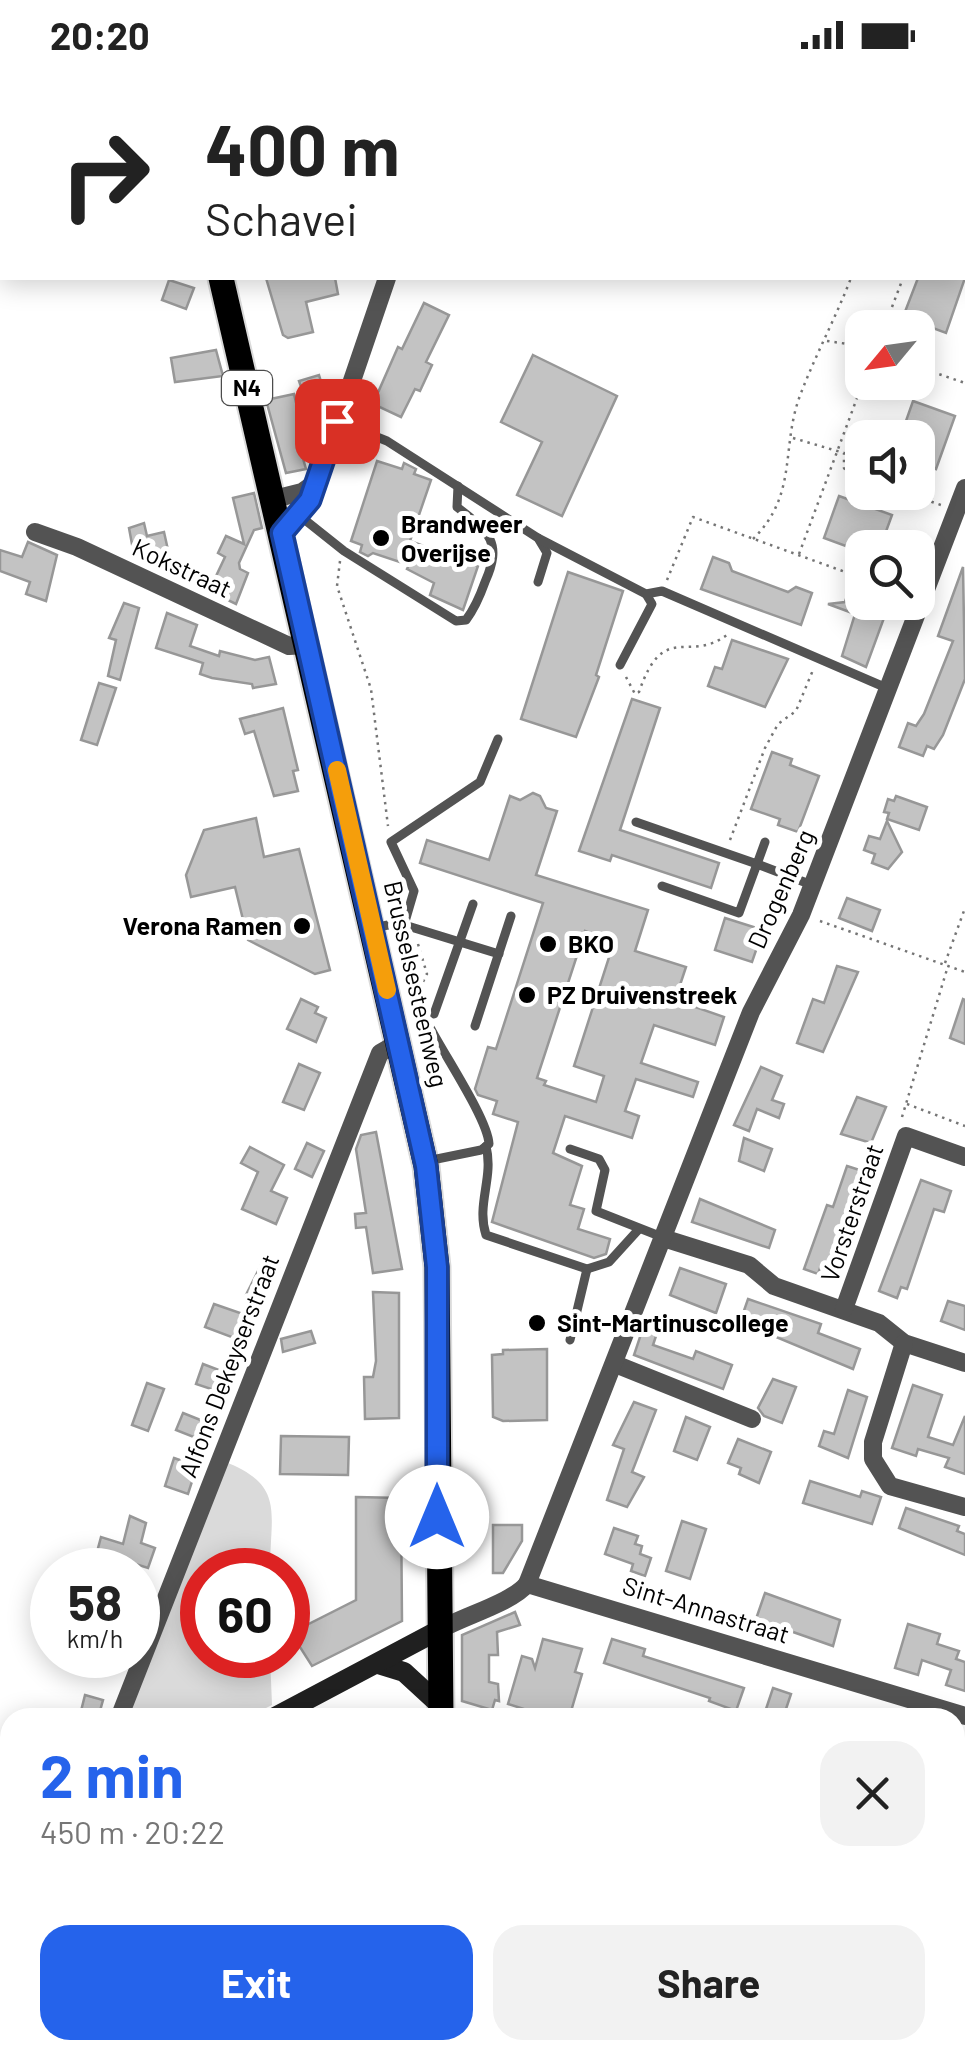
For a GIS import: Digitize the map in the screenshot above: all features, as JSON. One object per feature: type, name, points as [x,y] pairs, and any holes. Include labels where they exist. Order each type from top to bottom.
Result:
[{"type":"main road","name":"Brusselsesteenweg","points":[[222,280],[274,499],[291,524],[307,645],[425,1162],[437,1267],[441,1708]]},
{"type":"street","points":[[291,524],[316,482],[387,280]]},
{"type":"street","points":[[274,499],[302,492],[316,482]]},
{"type":"street","name":"Drogenberg","points":[[527,1584],[752,1012],[801,914],[959,519],[965,488]]},
{"type":"street","name":"Kokstraat","points":[[34,532],[78,547],[288,646],[307,645]]},
{"type":"street","name":"Alfons Dekeyserstraat","points":[[123,1708],[380,1053],[399,1042]]},
{"type":"street","name":"Vorsterstraat","points":[[844,1310],[906,1136],[965,1157]]},
{"type":"street","points":[[663,1238],[750,1265],[774,1286],[879,1323],[904,1343],[965,1362]]},
{"type":"street","points":[[904,1343],[873,1442],[873,1459],[890,1486],[965,1507]]},
{"type":"street","points":[[615,1364],[752,1419]]},
{"type":"street","points":[[293,1708],[474,1610],[512,1598],[527,1584]]},
{"type":"street","name":"Sint-Annastraat","points":[[527,1584],[938,1708]]},
{"type":"street","points":[[378,1664],[404,1672],[437,1708]]},
{"type":"lane","points":[[337,421],[387,441],[538,538],[646,594],[652,604],[620,665]]},
{"type":"lane","points":[[291,524],[344,551],[456,621],[466,620],[494,562],[494,548],[484,529],[457,507],[458,486]]},
{"type":"lane","points":[[538,538],[547,553],[538,582]]},
{"type":"lane","points":[[646,594],[662,591],[735,626],[888,689]]},
{"type":"lane","points":[[409,926],[414,891],[391,842],[480,782],[498,739]]},
{"type":"lane","points":[[636,822],[812,886]]},
{"type":"lane","points":[[662,886],[739,913],[765,842]]},
{"type":"lane","points":[[434,1014],[473,904]]},
{"type":"lane","points":[[475,1026],[511,916]]},
{"type":"lane","points":[[373,928],[409,926],[498,954]]},
{"type":"lane","points":[[431,1028],[462,1089],[488,1127],[486,1146],[492,1167],[480,1216],[486,1236],[587,1269],[609,1262],[639,1230]]},
{"type":"lane","points":[[425,1162],[486,1146]]},
{"type":"lane","points":[[570,1150],[599,1160],[606,1170],[596,1212],[663,1238]]},
{"type":"lane","points":[[570,1340],[587,1269]]},
{"type":"path","points":[[754,539],[773,519],[787,477],[800,395],[850,280]]},
{"type":"path","points":[[891,310],[902,280]]},
{"type":"path","points":[[826,341],[845,344]]},
{"type":"path","points":[[935,373],[965,383]]},
{"type":"path","points":[[798,555],[857,400]]},
{"type":"path","points":[[792,438],[844,454],[845,469]]},
{"type":"path","points":[[935,503],[959,519]]},
{"type":"path","points":[[662,591],[693,517],[845,572]]},
{"type":"path","points":[[344,551],[337,568],[338,586],[371,689],[391,842]]},
{"type":"path","points":[[620,665],[635,694],[650,661],[666,650],[712,645],[735,626]]},
{"type":"path","points":[[725,853],[764,748],[778,724],[796,711],[818,660]]},
{"type":"path","points":[[906,1136],[901,1122],[905,1104],[965,908]]},
{"type":"path","points":[[801,914],[965,972]]},
{"type":"path","points":[[409,926],[427,974],[418,992],[431,1028]]},
{"type":"path","points":[[905,1104],[965,1126]]},
{"type":"shaded area","points":[[223,1461],[257,1480],[266,1491],[272,1516],[271,1548],[189,1548]]},
{"type":"shaded area","points":[[180,1573],[180,1678],[271,1678],[272,1705],[128,1708],[139,1678],[160,1678],[160,1625]]},
{"type":"building","points":[[169,280],[194,288],[186,309],[162,300]]},
{"type":"building","points":[[267,280],[335,280],[338,294],[306,302],[313,332],[288,338],[283,335]]},
{"type":"building","points":[[917,280],[964,280],[946,333],[935,329],[935,310],[906,310]]},
{"type":"building","points":[[424,303],[449,315],[426,362],[432,365],[420,391],[415,389],[401,417],[373,404],[398,347],[402,349]]},
{"type":"building","points":[[216,350],[223,376],[175,382],[171,358]]},
{"type":"building","points":[[533,355],[617,396],[562,516],[517,495],[542,442],[501,422]]},
{"type":"building","points":[[319,375],[324,392],[305,398],[299,381]]},
{"type":"building","points":[[294,394],[308,454],[302,455],[306,469],[286,473],[266,400]]},
{"type":"building","points":[[913,401],[955,416],[936,469],[935,420],[906,420]]},
{"type":"building","name":"Brandweer Overijse","points":[[377,461],[402,469],[404,463],[416,469],[414,474],[431,480],[410,541],[478,566],[463,610],[430,595],[434,583],[407,569],[409,565],[373,553],[368,556],[360,552],[362,545],[351,541]]},
{"type":"building","points":[[254,493],[262,528],[254,530],[239,563],[240,569],[248,573],[236,604],[209,591],[225,557],[218,553],[226,536],[244,544],[233,498]]},
{"type":"building","points":[[839,496],[845,498],[845,510],[878,510],[892,515],[887,530],[845,530],[845,546],[824,538]]},
{"type":"building","points":[[144,523],[147,536],[164,532],[170,559],[153,563],[150,551],[134,555],[129,528]]},
{"type":"building","points":[[28,542],[57,555],[46,601],[26,594],[30,582],[0,571],[0,550],[22,557]]},
{"type":"building","points":[[713,557],[729,563],[732,571],[788,592],[796,587],[812,593],[801,625],[701,589]]},
{"type":"building","points":[[963,567],[965,679],[943,735],[934,749],[927,746],[923,756],[899,747],[908,723],[916,726],[924,714],[953,641],[938,636]]},
{"type":"building","points":[[568,572],[623,591],[596,675],[599,677],[576,737],[521,719]]},
{"type":"building","points":[[845,602],[845,610],[828,604]]},
{"type":"building","points":[[124,603],[139,608],[120,680],[108,676],[116,640],[109,638]]},
{"type":"building","points":[[167,613],[197,625],[190,646],[219,656],[220,651],[255,660],[269,657],[276,684],[253,688],[252,684],[212,678],[200,674],[203,663],[156,648]]},
{"type":"building","points":[[853,620],[883,620],[866,667],[842,656]]},
{"type":"building","points":[[732,640],[788,659],[765,707],[708,686],[715,667],[722,669]]},
{"type":"building","points":[[99,683],[116,688],[97,745],[81,740]]},
{"type":"building","points":[[632,699],[660,708],[620,830],[719,863],[711,888],[612,855],[610,861],[579,851]]},
{"type":"building","points":[[283,708],[298,770],[293,771],[298,791],[274,796],[254,731],[245,734],[240,719]]},
{"type":"building","points":[[772,752],[792,759],[790,765],[819,776],[798,832],[778,825],[780,819],[751,809]]},
{"type":"building","points":[[533,793],[540,796],[546,808],[557,811],[536,875],[648,910],[635,951],[686,967],[675,1000],[724,1017],[715,1045],[654,1025],[641,1063],[698,1082],[693,1097],[636,1079],[625,1111],[639,1116],[632,1138],[565,1116],[553,1153],[582,1166],[570,1205],[584,1209],[578,1229],[610,1239],[606,1254],[594,1258],[492,1222],[518,1122],[493,1114],[497,1101],[478,1095],[475,1089],[488,1047],[496,1049],[543,903],[420,863],[427,840],[489,860],[510,796],[520,800]],"holes":[[[585,931],[614,942],[574,1066],[604,1076],[596,1102],[544,1085],[546,1081],[537,1078]]]},
{"type":"building","points":[[896,796],[927,807],[919,830],[887,819],[889,813],[884,812],[888,799],[894,801]]},
{"type":"building","points":[[256,818],[264,857],[299,849],[330,970],[315,974],[248,940],[235,887],[191,897],[186,875],[204,830]]},
{"type":"building","points":[[887,821],[902,852],[888,869],[872,863],[875,854],[864,850],[869,836],[880,839]]},
{"type":"building","points":[[847,898],[880,910],[872,931],[839,918]]},
{"type":"building","points":[[725,918],[763,930],[752,962],[715,950]]},
{"type":"building","points":[[837,966],[858,972],[823,1052],[797,1043],[813,999],[824,1003]]},
{"type":"building","points":[[301,999],[318,1007],[315,1013],[326,1018],[316,1042],[287,1029]]},
{"type":"building","points":[[965,1000],[965,1044],[950,1038]]},
{"type":"building","points":[[299,1064],[320,1073],[304,1110],[283,1102]]},
{"type":"building","points":[[761,1067],[782,1076],[772,1100],[784,1104],[779,1118],[757,1109],[749,1131],[734,1125]]},
{"type":"building","points":[[857,1097],[886,1107],[871,1143],[841,1134]]},
{"type":"building","points":[[376,1132],[402,1269],[373,1273],[366,1227],[356,1228],[355,1214],[366,1213],[356,1149],[361,1135]]},
{"type":"building","points":[[744,1138],[772,1149],[764,1171],[739,1161]]},
{"type":"building","points":[[307,1143],[324,1151],[312,1177],[295,1169]]},
{"type":"building","points":[[250,1147],[284,1165],[271,1191],[287,1198],[276,1224],[242,1209],[258,1172],[241,1163]]},
{"type":"building","points":[[847,1166],[869,1173],[846,1227],[850,1228],[836,1271],[821,1265],[818,1274],[804,1269],[827,1205],[833,1207]]},
{"type":"building","points":[[921,1180],[951,1191],[944,1212],[934,1209],[907,1289],[901,1287],[897,1298],[879,1291]]},
{"type":"building","points":[[700,1199],[775,1230],[769,1248],[692,1222]]},
{"type":"building","points":[[266,1255],[281,1263],[261,1304],[245,1297]]},
{"type":"building","points":[[680,1268],[726,1284],[716,1313],[670,1295]]},
{"type":"building","points":[[373,1292],[399,1293],[399,1418],[365,1419],[364,1377],[373,1377],[376,1361]]},
{"type":"building","points":[[748,1299],[821,1324],[818,1333],[860,1349],[853,1369],[740,1322]]},
{"type":"building","points":[[948,1301],[965,1306],[965,1330],[941,1321]]},
{"type":"building","points":[[214,1304],[243,1314],[234,1338],[205,1327]]},
{"type":"building","points":[[644,1325],[658,1330],[653,1345],[693,1359],[696,1351],[732,1365],[723,1389],[634,1355]]},
{"type":"building","points":[[311,1331],[315,1343],[283,1352],[281,1339]]},
{"type":"building","points":[[547,1349],[547,1420],[503,1421],[493,1417],[492,1355],[503,1354],[503,1350]]},
{"type":"building","points":[[203,1364],[224,1372],[217,1391],[196,1384]]},
{"type":"building","points":[[773,1379],[796,1387],[782,1423],[764,1416],[758,1408]]},
{"type":"building","points":[[147,1383],[164,1389],[148,1431],[132,1425]]},
{"type":"building","points":[[913,1385],[942,1395],[928,1437],[953,1445],[965,1416],[965,1474],[945,1467],[949,1458],[918,1449],[916,1456],[892,1448]]},
{"type":"building","points":[[848,1390],[867,1397],[848,1458],[819,1446],[824,1431],[834,1434]]},
{"type":"building","points":[[634,1402],[656,1410],[632,1472],[644,1477],[627,1507],[607,1500],[624,1449],[613,1445]]},
{"type":"building","points":[[183,1413],[203,1421],[196,1438],[176,1430]]},
{"type":"building","points":[[686,1417],[710,1427],[697,1460],[674,1451]]},
{"type":"building","points":[[281,1436],[349,1437],[348,1475],[280,1474]]},
{"type":"building","points":[[738,1439],[771,1452],[759,1483],[739,1474],[741,1468],[728,1463]]},
{"type":"building","points":[[174,1458],[197,1466],[188,1494],[165,1486]]},
{"type":"building","points":[[810,1481],[860,1497],[862,1491],[881,1497],[872,1524],[803,1503]]},
{"type":"building","points":[[356,1497],[401,1498],[402,1621],[312,1666],[310,1623],[356,1600]]},
{"type":"building","points":[[906,1508],[959,1526],[957,1531],[965,1534],[965,1555],[899,1528]]},
{"type":"building","points":[[130,1516],[146,1523],[141,1543],[155,1548],[98,1548],[101,1537],[123,1544]]},
{"type":"building","points":[[682,1521],[706,1529],[690,1579],[666,1571]]},
{"type":"building","points":[[493,1525],[522,1525],[522,1541],[503,1573],[493,1573]]},
{"type":"building","points":[[614,1528],[638,1536],[635,1544],[642,1546],[640,1554],[651,1558],[645,1576],[631,1571],[633,1564],[605,1554]]},
{"type":"building","points":[[765,1593],[840,1620],[833,1646],[756,1619]]},
{"type":"building","points":[[515,1612],[520,1625],[497,1632],[498,1655],[489,1655],[489,1682],[498,1684],[499,1701],[495,1700],[493,1708],[462,1701],[462,1635]]},
{"type":"building","points":[[908,1624],[940,1634],[937,1644],[959,1651],[956,1659],[965,1662],[965,1691],[946,1685],[951,1670],[922,1660],[918,1675],[895,1668]]},
{"type":"building","points":[[543,1639],[582,1649],[575,1672],[582,1674],[572,1708],[521,1708],[508,1704],[522,1656],[532,1659],[535,1668]]},
{"type":"building","points":[[612,1639],[645,1649],[643,1656],[744,1688],[737,1708],[728,1708],[709,1701],[710,1698],[604,1663]]},
{"type":"building","points":[[773,1688],[791,1694],[786,1708],[766,1708]]},
{"type":"building","points":[[85,1695],[103,1700],[101,1708],[82,1708]]},
{"type":"slow traffic","points":[[337,770],[387,990]]},
{"type":"place","name":"Brandweer Overijse","points":[[381,538]]},
{"type":"place","name":"Verona Ramen","points":[[302,926]]},
{"type":"place","name":"BKO","points":[[548,944]]},
{"type":"place","name":"PZ Druivenstreek","points":[[527,995]]},
{"type":"place","name":"Sint-Martinuscollege","points":[[537,1323]]},
{"type":"route","points":[[337,421],[310,500],[282,533],[426,1166],[437,1267],[437,1517]]}]
